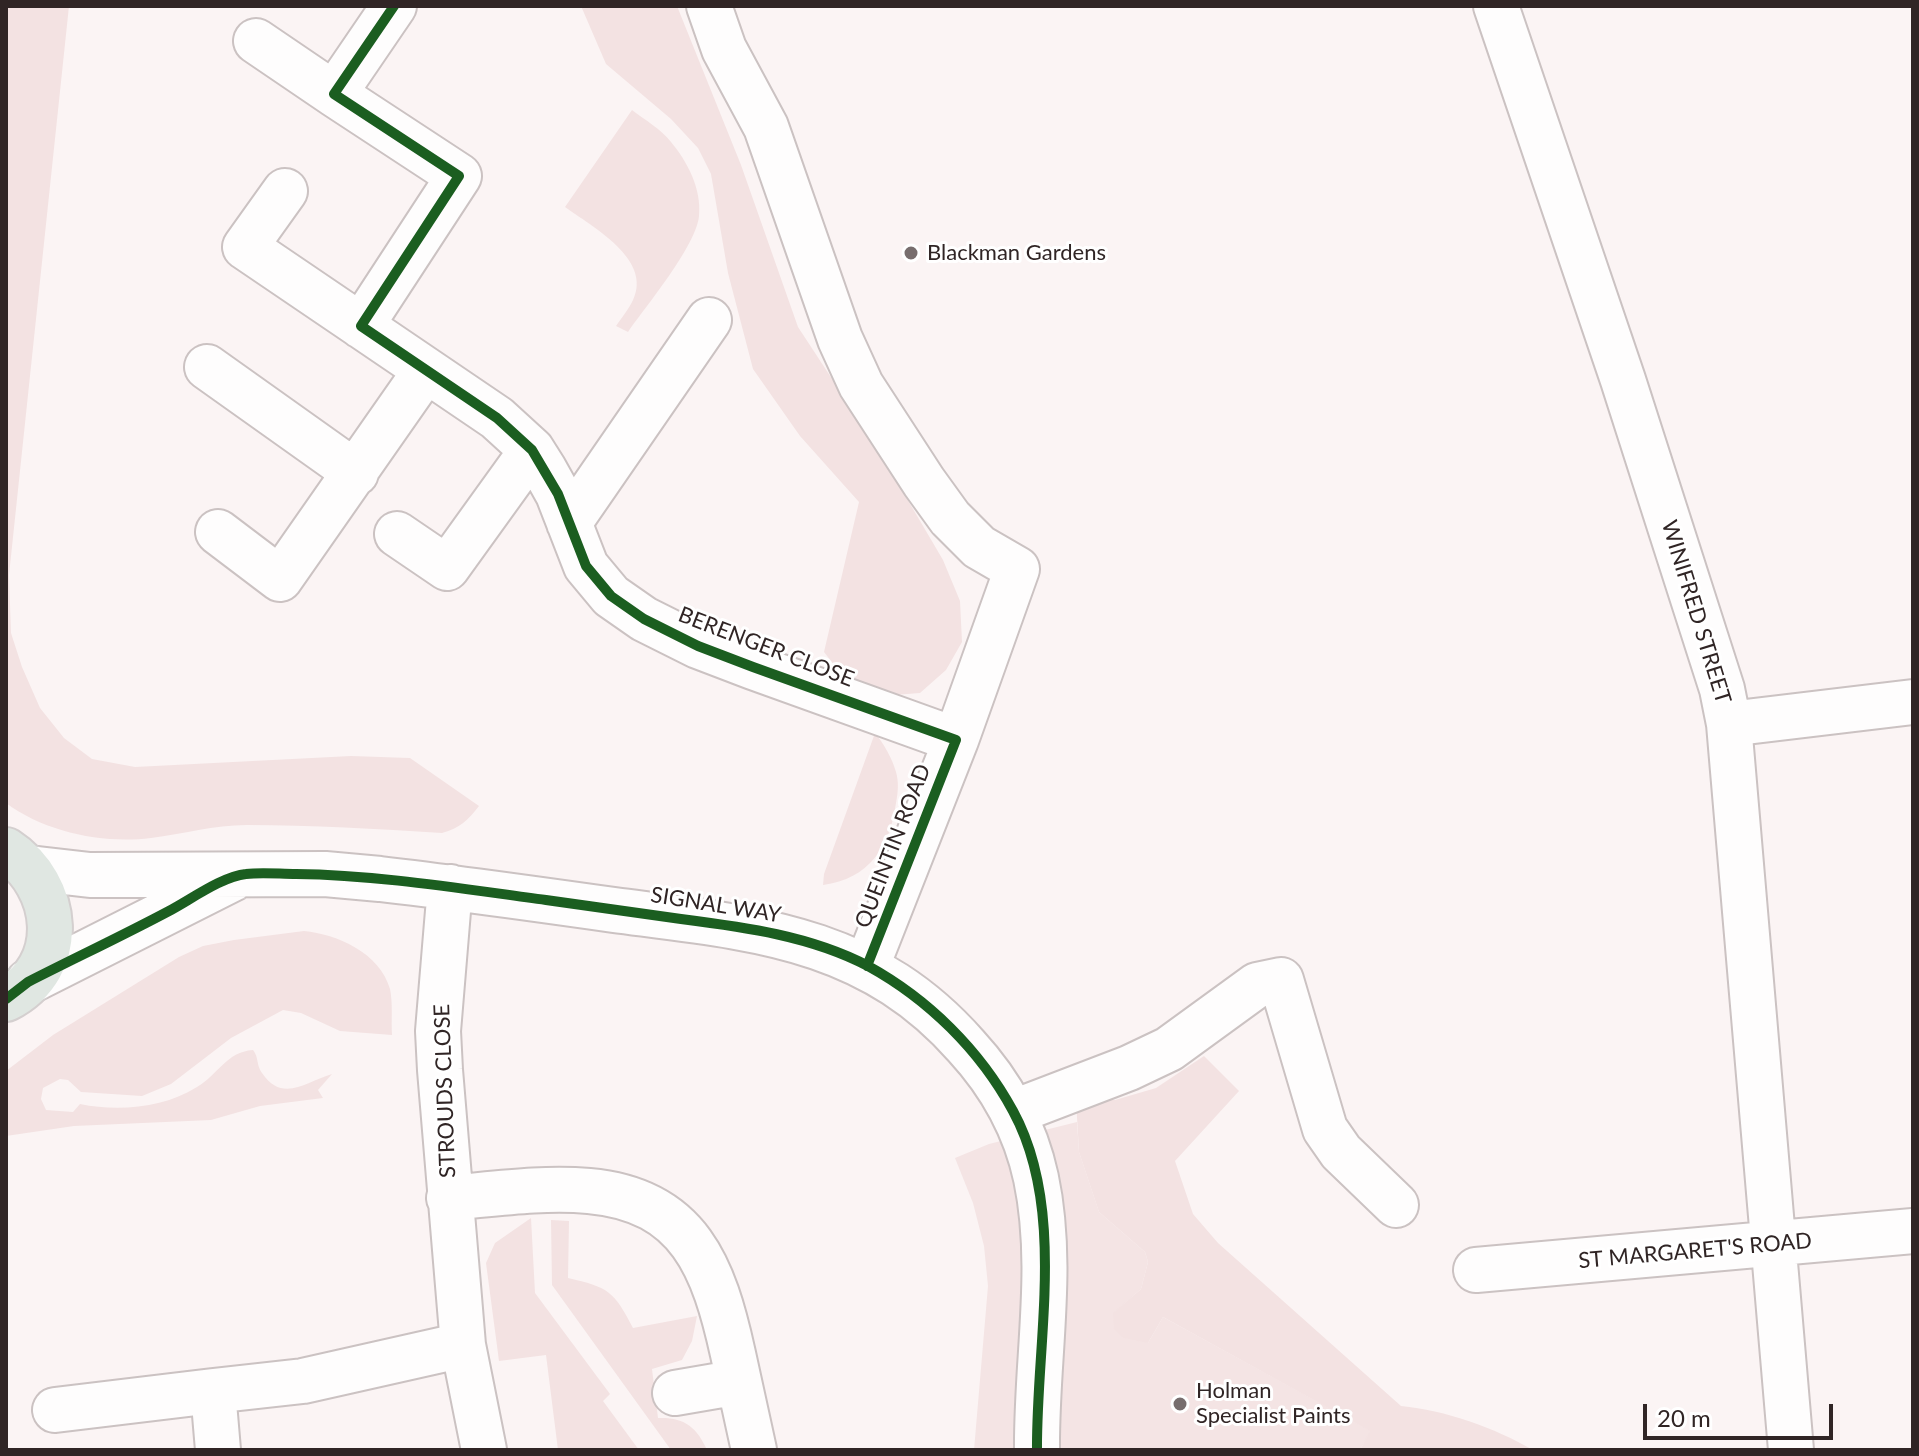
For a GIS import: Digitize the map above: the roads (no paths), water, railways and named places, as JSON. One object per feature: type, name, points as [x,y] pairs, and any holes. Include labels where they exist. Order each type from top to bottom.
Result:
[{"type":"main road","points":[[12,854],[43,888],[50,912],[50,938],[42,961],[17,991]]},
{"type":"street","points":[[334,94],[394,6]]},
{"type":"street","name":"QUEINTIN ROAD","points":[[709,6],[724,49],[766,127],[840,339],[861,385],[950,518],[979,547],[1017,569],[956,740],[867,966]]},
{"type":"street","name":"WINIFRED STREET","points":[[1496,6],[1628,394],[1722,689],[1729,724],[1791,1450]]},
{"type":"street","points":[[256,41],[459,176],[361,326]]},
{"type":"street","name":"BERENGER CLOSE","points":[[285,191],[245,247],[497,418],[532,450],[558,494],[586,566],[611,596],[644,619],[698,646],[956,740]]},
{"type":"street","points":[[569,523],[709,320]]},
{"type":"street","points":[[207,367],[348,485]]},
{"type":"street","points":[[218,532],[280,579],[426,370]]},
{"type":"street","points":[[397,534],[447,568],[532,450]]},
{"type":"street","points":[[1729,724],[1913,702]]},
{"type":"street","name":"SIGNAL WAY","points":[[12,854],[90,875],[325,874],[450,887],[761,931],[839,953],[867,966],[911,993],[948,1025],[984,1066],[1014,1112],[1028,1146],[1044,1240],[1045,1298],[1037,1450]]},
{"type":"street","name":"SIGNAL WAY","points":[[17,991],[243,874]]},
{"type":"street","name":"STROUDS CLOSE","points":[[450,887],[438,1031],[463,1345],[484,1450]]},
{"type":"street","points":[[1014,1112],[1129,1068],[1169,1049],[1257,985],[1281,980],[1325,1129],[1341,1152],[1396,1205]]},
{"type":"street","name":"STROUDS CLOSE","points":[[449,1198],[588,1191],[620,1196],[657,1212],[687,1237],[705,1264],[725,1318],[754,1450]]},
{"type":"street","name":"ST MARGARET'S ROAD","points":[[1476,1270],[1913,1231]]},
{"type":"street","points":[[55,1410],[303,1381],[463,1345]]},
{"type":"street","points":[[675,1393],[739,1382]]},
{"type":"street","points":[[213,1391],[218,1450]]},
{"type":"place","name":"Blackman Gardens","points":[[911,253]]},
{"type":"place","name":"Holman Specialist Paints","points":[[1180,1404]]}]
